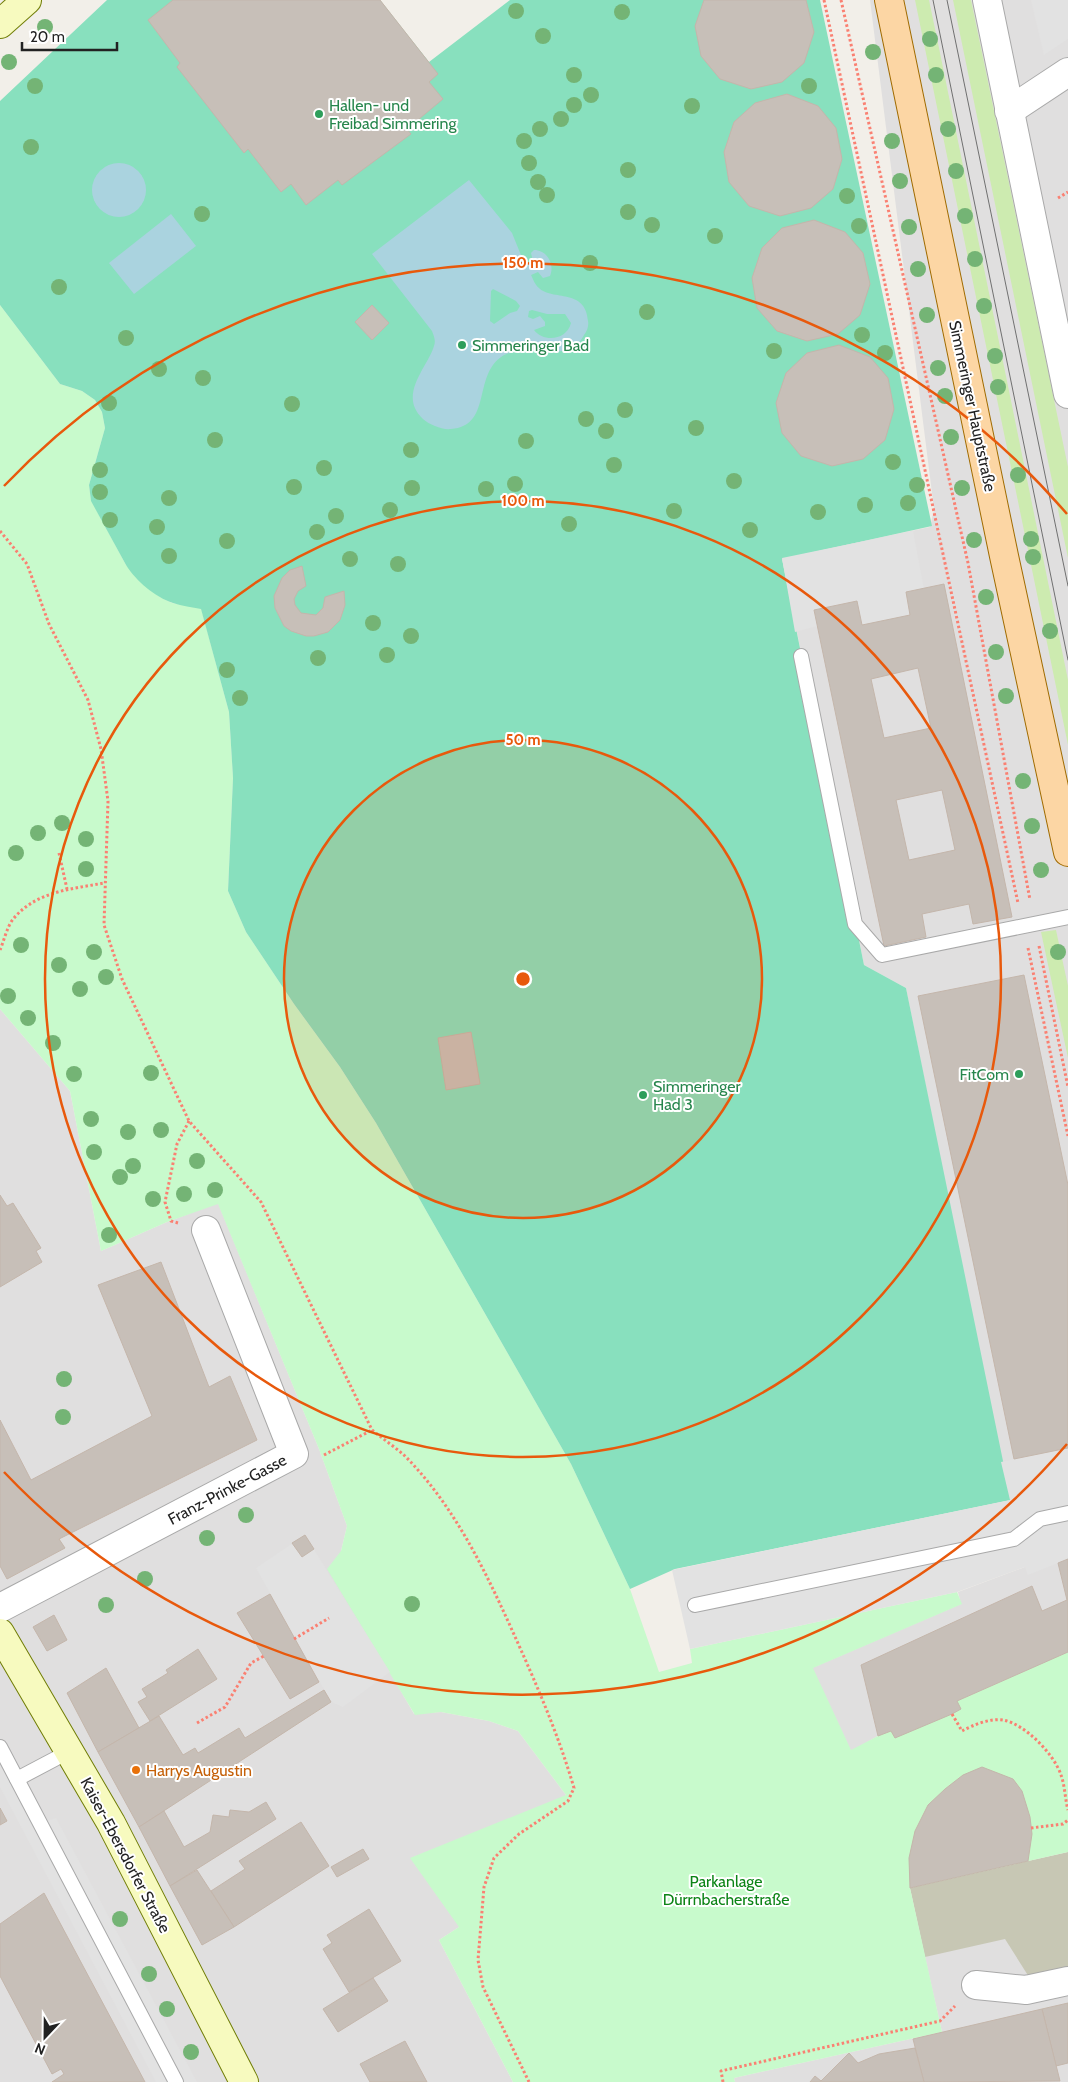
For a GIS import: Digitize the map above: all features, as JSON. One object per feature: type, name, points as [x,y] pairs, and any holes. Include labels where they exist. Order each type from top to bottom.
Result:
[{"type":"main road","points":[[0,24],[26,0]]},
{"type":"main road","name":"Simmeringer Hauptstraße","points":[[889,0],[1004,556],[1065,813],[1068,852]]},
{"type":"main road","name":"Kaiser-Ebersdorfer Straße","points":[[0,1633],[111,1823],[244,2082]]},
{"type":"street","points":[[987,0],[1068,394]]},
{"type":"street","points":[[1009,111],[1068,72]]},
{"type":"street","name":"Franz-Prinke-Gasse","points":[[0,1608],[294,1454],[206,1230]]},
{"type":"street","points":[[976,1985],[1026,1990],[1068,1981]]},
{"type":"lane","points":[[801,656],[855,924],[882,955],[1068,917]]},
{"type":"lane","points":[[695,1605],[1014,1539],[1040,1519],[1068,1513]]},
{"type":"lane","points":[[0,1747],[176,2082]]},
{"type":"lane","points":[[17,1779],[70,1751]]},
{"type":"path","points":[[824,0],[1029,924],[1068,1087]]},
{"type":"path","points":[[841,0],[968,562],[1029,924],[1068,1136]]},
{"type":"path","points":[[0,531],[27,564],[49,624],[88,700],[101,749],[108,800],[104,925],[122,979],[189,1121],[261,1202],[372,1430],[404,1456],[432,1489],[468,1541],[489,1579],[550,1715],[565,1756],[574,1788],[568,1800],[519,1834],[494,1858],[484,1887],[478,1960],[483,1987],[529,2082]]},
{"type":"path","points":[[59,853],[66,889]]},
{"type":"path","points":[[0,950],[13,919],[35,900],[66,889],[104,882]]},
{"type":"path","points":[[171,1221],[166,1202],[177,1144],[189,1121]]},
{"type":"path","points":[[294,1454],[321,1456],[372,1430]]},
{"type":"path","points":[[294,1639],[329,1618]]},
{"type":"path","points":[[197,1724],[225,1707],[251,1663],[264,1656]]},
{"type":"path","points":[[952,1714],[962,1731],[976,1724],[1003,1720],[1028,1732],[1049,1753],[1061,1775],[1068,1810]]},
{"type":"path","points":[[1032,1828],[1063,1824],[1068,1820]]},
{"type":"path","points":[[723,2082],[721,2071],[940,2021],[976,1985]]},
{"type":"shaded area","points":[[870,0],[1068,0],[1068,1652],[878,1736],[851,1751],[812,1668],[961,1604],[958,1592],[1025,1567],[1001,1462],[906,988],[864,965],[782,558],[930,527],[934,509]]},
{"type":"shaded area","points":[[1031,0],[1068,0],[1068,39],[1044,55]]},
{"type":"shaded area","points":[[913,531],[924,589],[906,592],[910,615],[862,625],[817,626],[795,632],[782,558]]},
{"type":"shaded area","points":[[0,1009],[70,1091],[101,1251],[167,1222],[218,1203],[319,1449],[347,1526],[341,1551],[390,1672],[414,1714],[441,1712],[489,1721],[518,1731],[566,1795],[459,1927],[439,1940],[513,2082],[0,2082]]},
{"type":"shaded area","points":[[1068,1448],[1068,1559],[1028,1575],[1025,1567],[957,1592],[690,1649],[672,1570],[1010,1500],[1001,1462]]},
{"type":"shaded area","points":[[305,1535],[390,1672],[343,1707],[331,1702],[256,1568]]},
{"type":"shaded area","points":[[0,1764],[168,2082],[156,2082],[0,1787]]},
{"type":"shaded area","points":[[56,1818],[197,2082],[184,2082],[44,1822]]},
{"type":"shaded area","points":[[1068,1852],[1068,2082],[735,2082],[734,2078],[942,2032],[925,1957]]},
{"type":"shaded area","points":[[1068,1852],[1068,1968],[1029,1977],[1005,1939],[925,1957],[910,1888]]},
{"type":"green space","points":[[107,0],[380,0],[429,62],[510,0],[820,0],[932,526],[782,559],[864,965],[906,988],[1011,1500],[675,1569],[630,1589],[571,1464],[376,1123],[340,1067],[294,1004],[246,932],[228,891],[233,778],[229,712],[201,609],[176,604],[159,597],[141,582],[126,565],[91,501],[89,485],[105,428],[102,412],[95,400],[82,391],[60,384],[0,305],[0,101]]},
{"type":"green space","points":[[915,0],[929,0],[939,48],[1068,680],[1068,745]]},
{"type":"green space","points":[[953,0],[971,0],[1068,467],[1068,558]]},
{"type":"green space","name":"Parkanlage Dürrnbacherstraße","points":[[0,305],[60,384],[82,391],[95,400],[102,412],[105,428],[89,485],[91,500],[126,565],[149,589],[160,597],[172,603],[201,608],[229,712],[233,778],[228,891],[246,932],[294,1004],[340,1067],[376,1123],[571,1464],[630,1589],[659,1672],[692,1663],[690,1649],[957,1592],[962,1604],[813,1668],[851,1750],[878,1736],[1068,1652],[1068,1852],[910,1888],[942,2032],[734,2078],[735,2082],[513,2082],[439,1940],[459,1927],[410,1858],[566,1795],[518,1731],[489,1721],[441,1712],[415,1715],[327,1569],[341,1551],[347,1526],[319,1449],[218,1204],[167,1222],[101,1251],[70,1091],[0,1009]]},
{"type":"green space","points":[[1056,930],[1068,986],[1068,1058],[1041,932]]},
{"type":"water","points":[[114,163],[124,163],[134,167],[142,175],[146,190],[142,205],[134,213],[124,217],[114,217],[104,213],[96,205],[92,195],[92,185],[96,175],[104,167]]},
{"type":"water","points":[[469,180],[512,233],[525,265],[533,261],[531,253],[534,250],[543,252],[549,258],[551,262],[550,276],[543,278],[538,272],[531,275],[534,282],[545,292],[575,299],[581,304],[586,311],[588,328],[577,344],[568,350],[558,352],[511,352],[501,357],[492,366],[487,376],[477,410],[472,419],[464,426],[451,429],[436,427],[423,419],[416,410],[413,400],[416,381],[435,344],[433,333],[372,254]],"holes":[[[493,289],[516,301],[520,306],[517,311],[510,313],[494,324],[490,321],[491,291]],[[529,311],[547,314],[565,314],[571,323],[569,329],[555,338],[543,337],[534,330],[545,326],[545,322],[540,316],[533,319],[528,317]]]},
{"type":"water","points":[[171,214],[196,246],[134,294],[109,263]]},
{"type":"building","name":"Hallen- und Freibad Simmering","points":[[173,0],[380,0],[438,74],[429,82],[443,99],[407,129],[411,134],[342,185],[338,180],[306,205],[291,184],[281,192],[248,149],[244,153],[177,67],[180,63],[148,20]]},
{"type":"building","points":[[704,0],[806,0],[814,32],[804,63],[782,82],[751,89],[720,79],[701,56],[695,26]]},
{"type":"building","points":[[787,94],[818,106],[836,128],[842,159],[833,189],[811,208],[780,216],[749,206],[729,182],[724,152],[734,122],[755,103]]},
{"type":"building","points":[[814,220],[845,232],[863,253],[870,284],[860,315],[838,334],[807,341],[777,331],[757,308],[752,278],[762,248],[782,228]]},
{"type":"building","points":[[372,305],[389,323],[372,340],[355,322]]},
{"type":"building","points":[[839,345],[870,357],[888,378],[894,409],[885,440],[863,459],[832,466],[801,456],[782,433],[776,403],[786,373],[807,353]]},
{"type":"building","points":[[302,566],[306,586],[298,591],[294,599],[295,605],[301,613],[316,615],[323,608],[325,597],[344,591],[345,605],[340,620],[328,632],[314,636],[306,636],[291,631],[284,626],[275,608],[274,596],[282,578],[290,570]]},
{"type":"building","points":[[944,584],[1012,917],[973,924],[969,904],[922,914],[926,937],[884,946],[814,610],[857,601],[862,625],[910,615],[906,592]],"holes":[[[918,668],[931,728],[884,738],[871,679]],[[942,790],[955,850],[909,860],[896,800]]]},
{"type":"building","points":[[1024,975],[1068,1185],[1068,1448],[1014,1459],[918,996]]},
{"type":"building","points":[[471,1032],[480,1084],[446,1090],[438,1038]]},
{"type":"building","points":[[0,1195],[7,1206],[13,1203],[41,1248],[36,1251],[42,1262],[0,1287]]},
{"type":"building","points":[[161,1262],[209,1387],[230,1376],[257,1440],[59,1539],[65,1548],[7,1579],[0,1566],[0,1420],[31,1480],[152,1416],[98,1285]]},
{"type":"building","points":[[305,1535],[314,1549],[302,1557],[292,1543]]},
{"type":"building","points":[[1068,1559],[1068,1652],[957,1701],[961,1709],[952,1714],[895,1738],[891,1731],[878,1736],[861,1665],[1032,1586],[1042,1611],[1067,1600],[1058,1563]]},
{"type":"building","points":[[270,1594],[319,1682],[290,1699],[237,1613]]},
{"type":"building","points":[[54,1615],[67,1640],[47,1651],[33,1627]]},
{"type":"building","points":[[198,1649],[217,1679],[150,1721],[138,1702],[147,1697],[142,1689],[168,1673],[166,1670]]},
{"type":"building","points":[[106,1668],[139,1728],[98,1752],[67,1693]]},
{"type":"building","points":[[324,1690],[331,1702],[139,1827],[98,1752],[159,1716],[183,1755],[195,1748],[198,1753],[239,1728],[245,1738]]},
{"type":"building","points":[[982,1767],[1013,1779],[1022,1791],[1030,1817],[1032,1834],[1028,1861],[910,1888],[909,1858],[915,1831],[928,1805],[963,1775]]},
{"type":"building","points":[[266,1802],[276,1819],[170,1886],[139,1827],[164,1811],[184,1847],[210,1832],[213,1815],[229,1817],[230,1810],[249,1812]]},
{"type":"building","points":[[0,1808],[7,1821],[0,1825]]},
{"type":"building","points":[[301,1822],[329,1866],[234,1927],[211,1891],[245,1869],[239,1861]]},
{"type":"building","points":[[363,1849],[369,1859],[337,1877],[331,1867]]},
{"type":"building","points":[[197,1870],[234,1927],[202,1945],[170,1886]]},
{"type":"building","points":[[44,1893],[145,2082],[52,2082],[64,2074],[61,2069],[52,2074],[0,1976],[0,1924]]},
{"type":"building","points":[[369,1909],[401,1961],[349,1992],[323,1949],[332,1943],[327,1935]]},
{"type":"building","points":[[373,1978],[388,2001],[338,2032],[323,2009]]},
{"type":"building","points":[[1068,2003],[1068,2063],[1056,2066],[1042,2009]]},
{"type":"building","points":[[1042,2009],[1060,2081],[924,2082],[913,2039]]},
{"type":"building","points":[[405,2041],[427,2082],[370,2082],[360,2064]]},
{"type":"building","points":[[915,2048],[924,2082],[810,2082],[815,2076],[821,2081],[849,2053],[858,2063],[879,2054]]},
{"type":"tram line","points":[[933,0],[1068,660]]},
{"type":"tram line","points":[[947,0],[1068,586]]},
{"type":"place","name":"Hallen- und Freibad Simmering","points":[[319,114]]},
{"type":"place","name":"Simmeringer Bad","points":[[462,345]]},
{"type":"place","name":"FitCom","points":[[1019,1074]]},
{"type":"place","name":"Simmeringer Had 3","points":[[643,1095]]},
{"type":"place","name":"Harrys Augustin","points":[[136,1770]]}]
